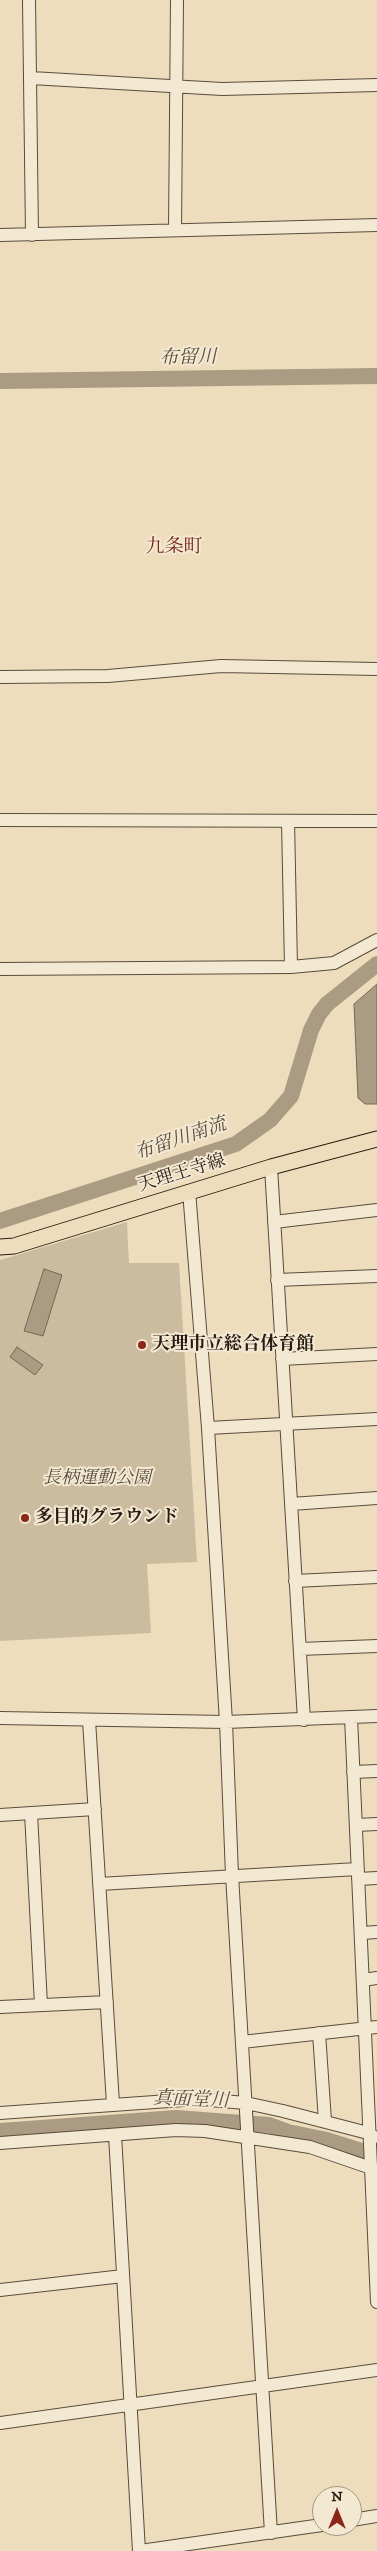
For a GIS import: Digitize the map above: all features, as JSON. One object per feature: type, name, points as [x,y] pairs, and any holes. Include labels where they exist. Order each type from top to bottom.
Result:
[{"type":"main road","name":"天理王寺線","points":[[0,1247],[14,1246],[271,1166],[377,1139]]},
{"type":"street","points":[[29,0],[32,235]]},
{"type":"street","points":[[175,230],[177,0]]},
{"type":"street","points":[[31,78],[222,89],[377,85]]},
{"type":"street","points":[[0,235],[377,225]]},
{"type":"street","points":[[0,677],[108,676],[220,666],[377,669]]},
{"type":"street","points":[[0,820],[377,821]]},
{"type":"street","points":[[288,821],[291,967]]},
{"type":"street","points":[[0,969],[291,967],[334,963],[377,940]]},
{"type":"street","points":[[271,1166],[304,1720]]},
{"type":"street","points":[[189,1191],[208,1428],[226,1722],[232,1875],[264,2385],[271,2533]]},
{"type":"street","points":[[274,1222],[377,1210]]},
{"type":"street","points":[[277,1280],[377,1276]]},
{"type":"street","points":[[282,1359],[377,1354]]},
{"type":"street","points":[[208,1428],[377,1419]]},
{"type":"street","points":[[291,1504],[377,1498]]},
{"type":"street","points":[[296,1581],[377,1577]]},
{"type":"street","points":[[300,1649],[377,1646]]},
{"type":"street","points":[[0,1718],[226,1722],[377,1716]]},
{"type":"street","points":[[351,1717],[362,1933],[364,2028],[371,2080],[377,2302]]},
{"type":"street","points":[[89,1720],[113,2104]]},
{"type":"street","points":[[353,1772],[377,1771]]},
{"type":"street","points":[[0,1815],[95,1809]]},
{"type":"street","points":[[31,1813],[41,2005]]},
{"type":"street","points":[[356,1825],[377,1824]]},
{"type":"street","points":[[99,1884],[232,1875],[358,1874],[377,1878]]},
{"type":"street","points":[[362,1933],[377,1932]]},
{"type":"street","points":[[363,1980],[377,1978]]},
{"type":"street","points":[[0,2008],[106,2002]]},
{"type":"street","points":[[242,2042],[377,2027]]},
{"type":"street","points":[[319,2033],[326,2121]]},
{"type":"street","points":[[0,2113],[197,2099],[326,2121],[372,2137]]},
{"type":"street","points":[[0,2143],[176,2130],[248,2136],[310,2147],[372,2166]]},
{"type":"street","points":[[114,2135],[139,2551],[213,2546],[271,2533],[312,2527]]},
{"type":"street","points":[[0,2290],[123,2276]]},
{"type":"street","points":[[0,2423],[377,2370]]},
{"type":"street","points":[[362,2518],[377,2516]]},
{"type":"green space","name":"長柄運動公園","points":[[127,1222],[129,1263],[179,1263],[197,1562],[147,1564],[151,1633],[0,1641],[0,1260]]},
{"type":"shaded area","points":[[377,984],[377,1104],[365,1104],[358,1098],[354,1004]]},
{"type":"shaded area","points":[[44,1269],[62,1275],[43,1336],[24,1331]]},
{"type":"shaded area","points":[[17,1347],[43,1365],[35,1375],[10,1357]]},
{"type":"waterway","name":"布留川","points":[[0,381],[377,376]]},
{"type":"waterway","name":"布留川南流","points":[[0,1221],[236,1144],[270,1120],[291,1096],[311,1030],[319,1014],[327,1004],[377,964]]},
{"type":"waterway","name":"真面堂川","points":[[0,2131],[176,2118],[269,2125],[288,2132],[327,2140],[377,2156]]},
{"type":"place","name":"天理市立総合体育館","points":[[142,1345]]},
{"type":"place","name":"多目的グラウンド","points":[[25,1518]]},
{"type":"district","name":"九条町","points":[[174,548]]}]
